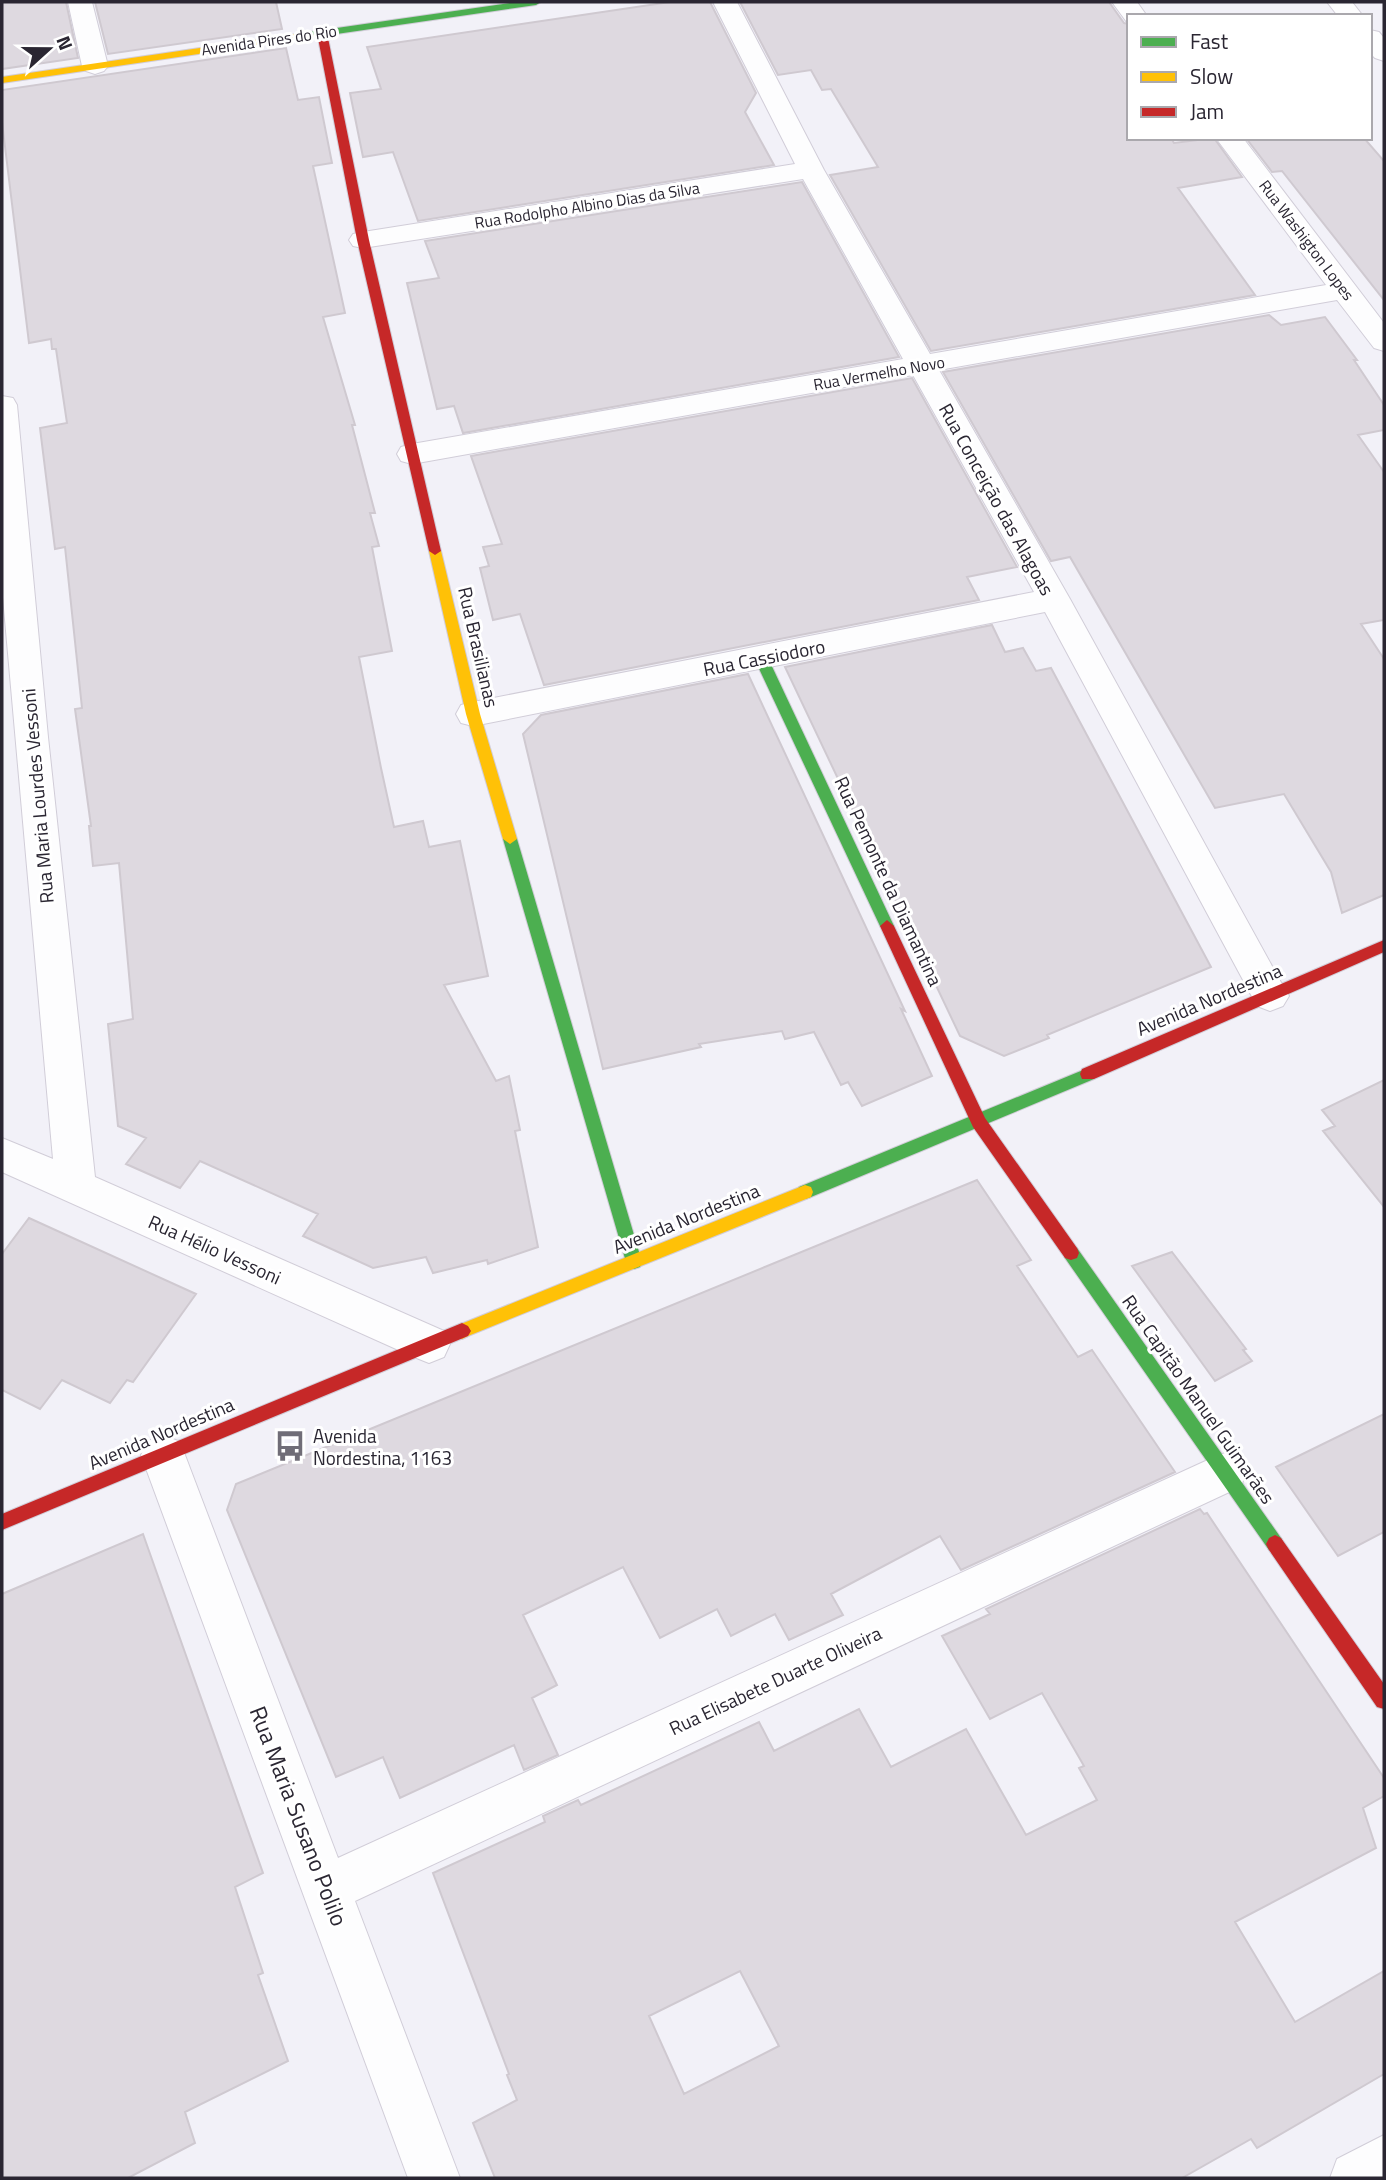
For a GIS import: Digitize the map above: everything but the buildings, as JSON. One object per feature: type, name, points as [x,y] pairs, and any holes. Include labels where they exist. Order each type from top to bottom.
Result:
[{"type":"street","points":[[80,2],[95,66]]},
{"type":"street","name":"Avenida Pires do Rio","points":[[2,79],[536,2]]},
{"type":"street","name":"Rua Conceição das Alagoas","points":[[725,2],[811,170],[1054,599],[1270,996]]},
{"type":"street","name":"Rua Brasilianas","points":[[322,33],[363,240],[473,714],[634,1262]]},
{"type":"street","points":[[1372,39],[1384,53]]},
{"type":"street","name":"Rua Washigton Lopes","points":[[1231,140],[1384,342]]},
{"type":"street","name":"Rua Rodolpho Albino Dias da Silva","points":[[363,240],[811,170]]},
{"type":"street","name":"Rua Vermelho Novo","points":[[412,454],[1345,290]]},
{"type":"street","name":"Rua Maria Lourdes Vessoni","points":[[2,405],[16,741],[76,1188]]},
{"type":"street","name":"Rua Cassiodoro","points":[[473,714],[1054,599]]},
{"type":"street","name":"Rua Pemonte da Diamantina","points":[[761,658],[979,1122]]},
{"type":"street","name":"Avenida Nordestina","points":[[2,1522],[429,1344],[979,1122],[1384,946]]},
{"type":"street","name":"Rua Capitão Manuel Guimarães","points":[[979,1122],[1384,1700]]},
{"type":"street","name":"Rua Hélio Vessoni","points":[[2,1154],[429,1344]]},
{"type":"street","name":"Rua Maria Susano Polilo","points":[[163,1455],[434,2178]]},
{"type":"street","name":"Rua Elisabete Duarte Oliveira","points":[[326,1889],[1225,1473]]},
{"type":"street","points":[[1356,2178],[1384,2161]]},
{"type":"traffic: fast","points":[[309,35],[536,2]]},
{"type":"traffic: fast","points":[[761,658],[887,926]]},
{"type":"traffic: fast","points":[[510,839],[634,1262]]},
{"type":"traffic: fast","points":[[805,1192],[1088,1074]]},
{"type":"traffic: fast","points":[[1071,1253],[1275,1544]]},
{"type":"traffic: slow","points":[[2,80],[309,35]]},
{"type":"traffic: slow","points":[[435,551],[473,714],[510,839]]},
{"type":"traffic: slow","points":[[462,1331],[805,1192]]},
{"type":"traffic: jam","points":[[322,33],[363,240],[435,551]]},
{"type":"traffic: jam","points":[[887,926],[979,1122],[1071,1253]]},
{"type":"traffic: jam","points":[[1088,1074],[1384,946]]},
{"type":"traffic: jam","points":[[2,1522],[462,1331]]},
{"type":"traffic: jam","points":[[1275,1544],[1384,1700]]},
{"type":"place","name":"Avenida Nordestina, 1163","points":[[290,1446]]}]
